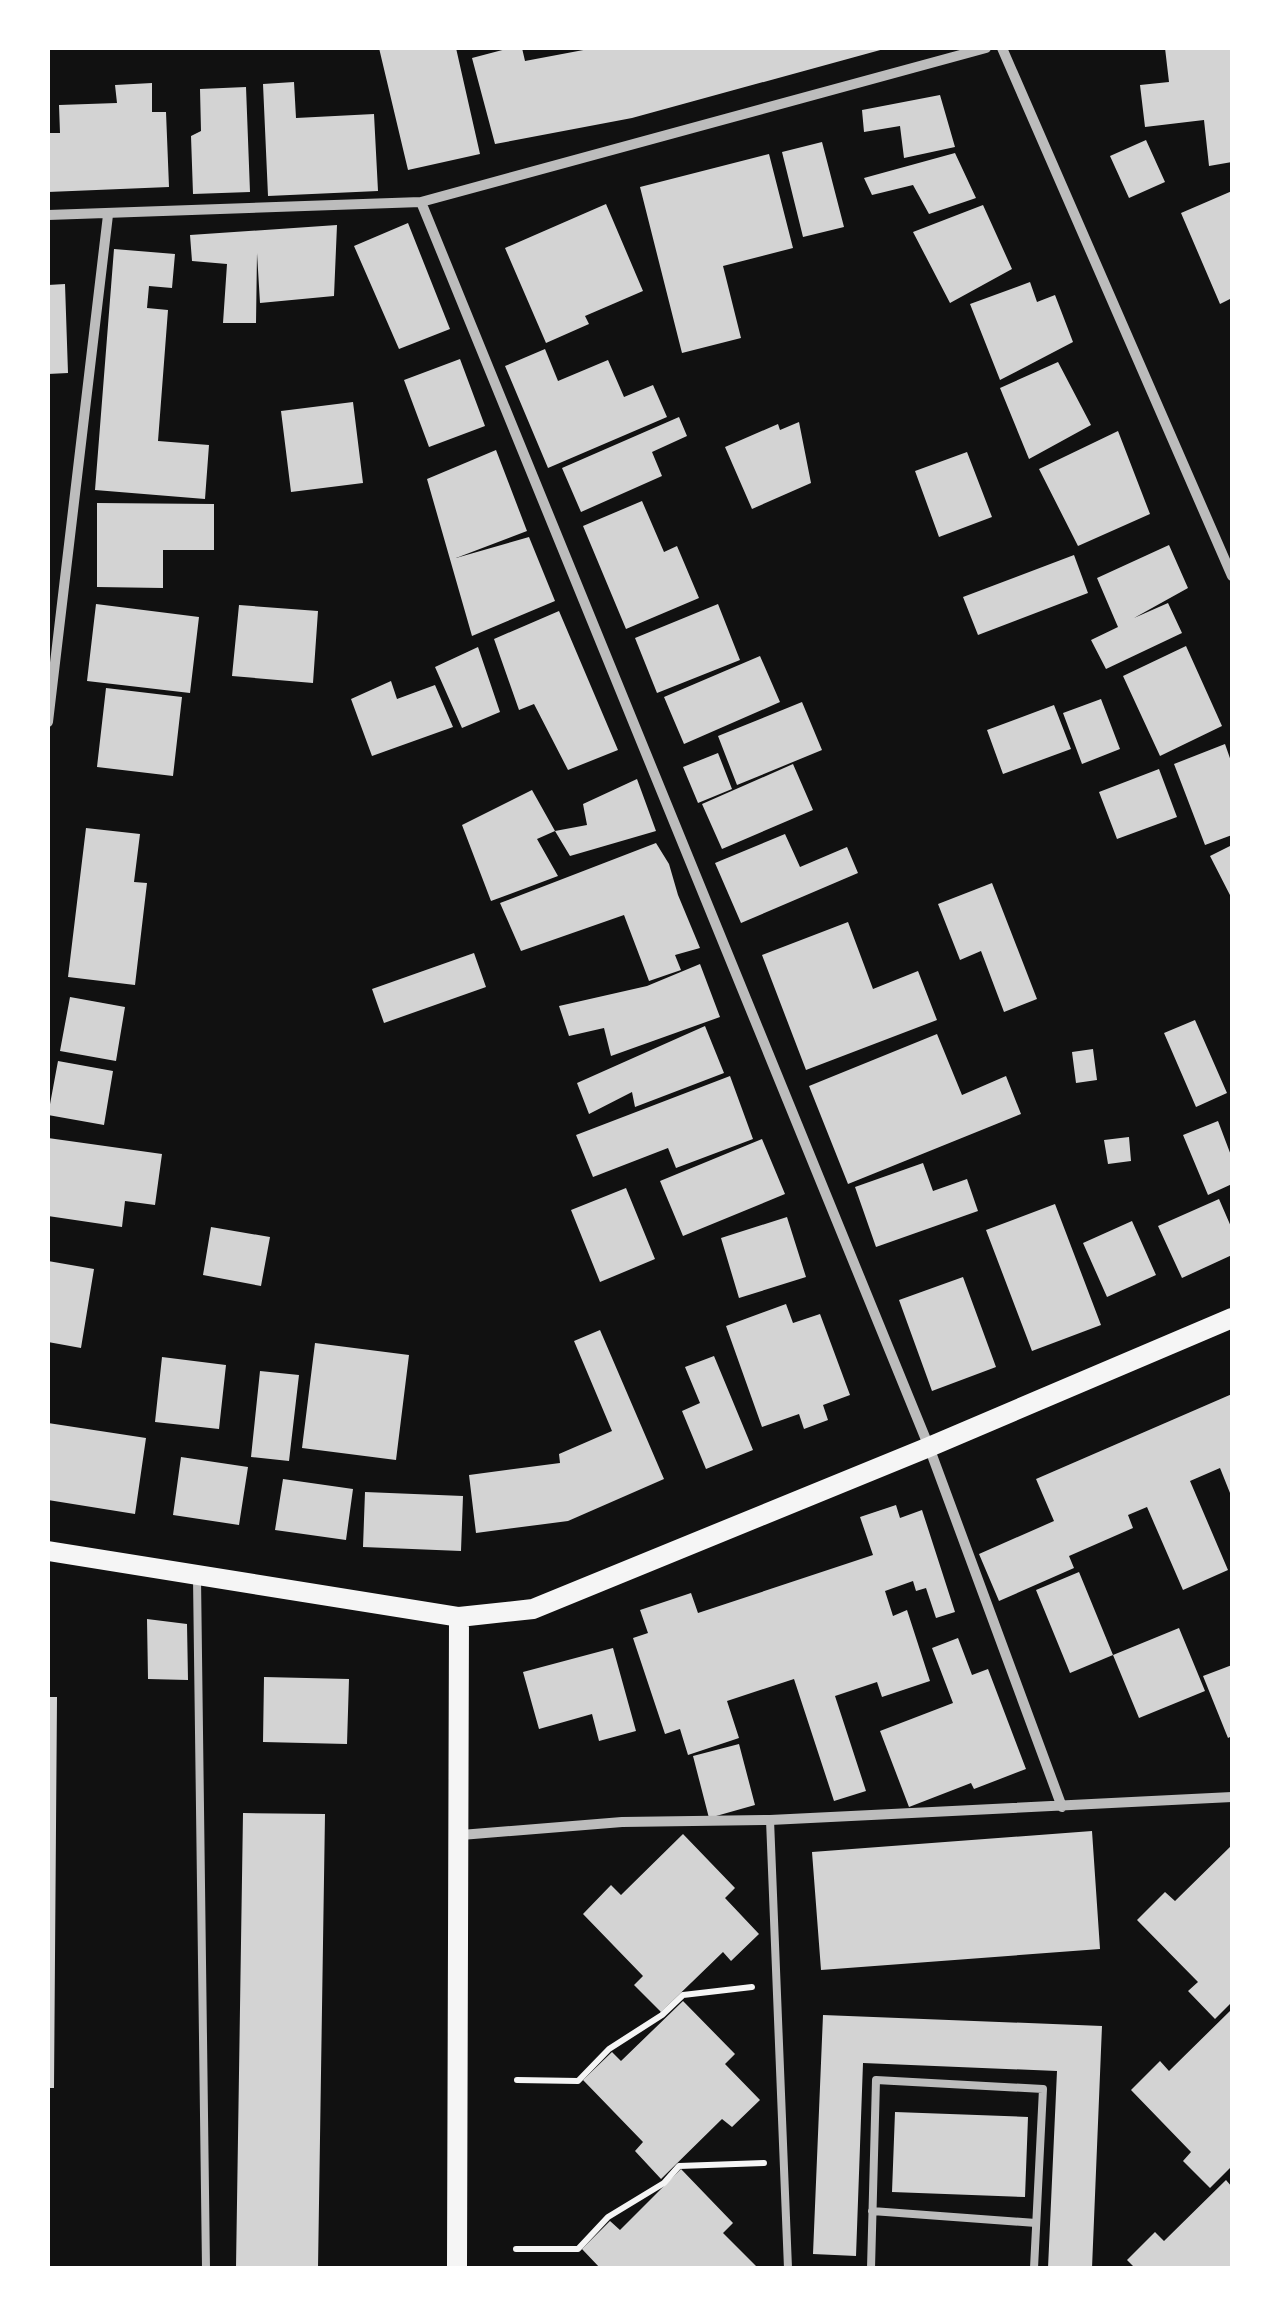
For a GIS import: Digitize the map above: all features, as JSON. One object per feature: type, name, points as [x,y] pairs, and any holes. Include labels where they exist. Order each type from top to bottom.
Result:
[{"type":"main road","points":[[48,1551],[459,1617],[533,1609],[1232,1318]]},
{"type":"main road","points":[[457,2268],[459,1617]]},
{"type":"street","points":[[48,215],[421,202],[986,48]]},
{"type":"street","points":[[1002,48],[1232,576]]},
{"type":"street","points":[[421,202],[929,1447],[1062,1808]]},
{"type":"street","points":[[48,722],[108,215]]},
{"type":"street","points":[[460,1836],[622,1822],[770,1820],[1232,1797]]},
{"type":"lane","points":[[197,1574],[206,2268]]},
{"type":"lane","points":[[770,1820],[788,2268]]},
{"type":"lane","points":[[870,2268],[876,2080],[1043,2089],[1034,2268]]},
{"type":"lane","points":[[872,2211],[1036,2224]]},
{"type":"path","points":[[516,2080],[578,2080],[610,2049],[662,2015],[683,1995],[778,1984]]},
{"type":"path","points":[[516,2249],[578,2250],[608,2218],[664,2182],[679,2166],[785,2162]]},
{"type":"building","points":[[379,48],[456,48],[480,154],[408,170]]},
{"type":"building","points":[[522,48],[525,61],[594,48],[884,49],[632,118],[495,144],[472,58]]},
{"type":"building","points":[[1165,48],[1232,48],[1232,162],[1209,166],[1204,120],[1145,127],[1140,85],[1169,82]]},
{"type":"building","points":[[294,82],[296,118],[374,114],[378,191],[268,196],[263,84]]},
{"type":"building","points":[[152,83],[152,112],[166,112],[169,187],[48,192],[48,133],[60,133],[59,105],[117,103],[115,85]]},
{"type":"building","points":[[246,87],[250,192],[193,194],[191,136],[201,131],[200,89]]},
{"type":"building","points":[[940,95],[955,147],[904,158],[900,126],[864,132],[862,110]]},
{"type":"building","points":[[1146,140],[1165,182],[1129,198],[1110,156]]},
{"type":"building","points":[[822,142],[844,227],[803,237],[782,152]]},
{"type":"building","points":[[955,153],[976,198],[929,214],[913,185],[872,195],[864,178]]},
{"type":"building","points":[[769,154],[793,248],[723,266],[741,338],[682,353],[640,187]]},
{"type":"building","points":[[1232,191],[1232,298],[1220,304],[1181,213]]},
{"type":"building","points":[[606,204],[643,291],[585,316],[589,324],[546,343],[505,248]]},
{"type":"building","points":[[983,205],[1012,269],[950,303],[913,232]]},
{"type":"building","points":[[408,223],[450,329],[399,349],[354,246]]},
{"type":"building","points":[[337,225],[334,296],[260,303],[257,253],[256,323],[223,323],[227,264],[192,261],[190,235]]},
{"type":"building","points":[[114,249],[175,254],[172,288],[149,286],[147,308],[168,310],[158,441],[209,445],[205,499],[95,490]]},
{"type":"building","points":[[1030,282],[1037,302],[1055,295],[1073,342],[1000,380],[970,304]]},
{"type":"building","points":[[65,284],[68,373],[48,374],[48,285]]},
{"type":"building","points":[[545,349],[558,381],[608,360],[624,397],[653,385],[667,417],[548,468],[505,366]]},
{"type":"building","points":[[460,359],[485,426],[429,447],[404,380]]},
{"type":"building","points":[[1058,362],[1091,425],[1029,459],[1000,388]]},
{"type":"building","points":[[353,402],[363,483],[291,492],[281,411]]},
{"type":"building","points":[[679,417],[687,436],[652,452],[662,476],[581,512],[562,468]]},
{"type":"building","points":[[799,422],[811,483],[752,509],[725,447],[778,424],[780,430]]},
{"type":"building","points":[[1118,431],[1150,514],[1078,546],[1039,469]]},
{"type":"building","points":[[496,450],[527,531],[456,558],[529,537],[555,601],[472,636],[427,479]]},
{"type":"building","points":[[967,452],[992,517],[939,537],[915,471]]},
{"type":"building","points":[[642,501],[664,552],[677,546],[699,598],[626,629],[583,526]]},
{"type":"building","points":[[97,503],[214,504],[214,550],[163,550],[163,588],[97,587]]},
{"type":"building","points":[[1169,545],[1188,588],[1134,618],[1168,603],[1182,633],[1106,669],[1091,640],[1118,627],[1097,578]]},
{"type":"building","points":[[1074,555],[1088,593],[978,635],[963,597]]},
{"type":"building","points":[[96,604],[199,617],[190,693],[87,681]]},
{"type":"building","points":[[718,604],[740,660],[657,693],[635,638]]},
{"type":"building","points":[[239,605],[318,611],[313,683],[232,676]]},
{"type":"building","points":[[559,611],[618,750],[568,770],[534,704],[519,710],[494,639]]},
{"type":"building","points":[[1186,646],[1222,726],[1160,756],[1123,676]]},
{"type":"building","points":[[478,647],[500,712],[462,728],[435,667]]},
{"type":"building","points":[[760,656],[780,702],[684,744],[664,697]]},
{"type":"building","points":[[391,681],[397,699],[435,685],[453,727],[372,756],[351,699]]},
{"type":"building","points":[[106,688],[182,697],[173,776],[97,767]]},
{"type":"building","points":[[1101,699],[1120,749],[1082,764],[1063,713]]},
{"type":"building","points":[[802,702],[822,750],[737,785],[718,736]]},
{"type":"building","points":[[1054,705],[1071,749],[1003,774],[987,730]]},
{"type":"building","points":[[1225,744],[1232,764],[1232,835],[1205,845],[1174,764]]},
{"type":"building","points":[[718,753],[732,789],[698,803],[683,767]]},
{"type":"building","points":[[793,764],[813,810],[722,849],[702,804]]},
{"type":"building","points":[[1159,769],[1177,817],[1117,839],[1099,792]]},
{"type":"building","points":[[637,779],[656,831],[570,856],[555,831],[587,825],[583,804]]},
{"type":"building","points":[[532,790],[555,831],[537,839],[558,876],[491,901],[462,825]]},
{"type":"building","points":[[86,828],[140,834],[134,882],[147,883],[135,985],[68,977]]},
{"type":"building","points":[[785,834],[800,867],[847,847],[858,873],[741,923],[715,863]]},
{"type":"building","points":[[656,843],[669,864],[700,948],[675,955],[681,970],[649,981],[624,915],[521,951],[500,903]]},
{"type":"building","points":[[1232,845],[1232,899],[1210,856]]},
{"type":"building","points":[[992,883],[1037,999],[1004,1012],[981,951],[960,960],[938,904]]},
{"type":"building","points":[[848,922],[873,989],[918,971],[937,1020],[806,1070],[762,955]]},
{"type":"building","points":[[474,953],[486,987],[384,1023],[372,989]]},
{"type":"building","points":[[700,964],[720,1017],[611,1056],[604,1028],[569,1036],[559,1006],[647,986]]},
{"type":"building","points":[[70,997],[125,1007],[116,1061],[60,1051]]},
{"type":"building","points":[[1195,1020],[1227,1093],[1196,1107],[1164,1033]]},
{"type":"building","points":[[705,1026],[724,1073],[635,1107],[632,1092],[589,1114],[577,1083]]},
{"type":"building","points":[[937,1034],[962,1095],[1006,1076],[1021,1114],[848,1184],[809,1086]]},
{"type":"building","points":[[1093,1049],[1097,1080],[1076,1083],[1072,1052]]},
{"type":"building","points":[[58,1061],[113,1071],[104,1125],[48,1115]]},
{"type":"building","points":[[730,1076],[753,1139],[676,1168],[668,1148],[593,1177],[576,1135]]},
{"type":"building","points":[[1218,1121],[1232,1158],[1232,1184],[1208,1195],[1183,1135]]},
{"type":"building","points":[[1129,1137],[1131,1161],[1108,1164],[1104,1140]]},
{"type":"building","points":[[48,1138],[162,1154],[155,1205],[125,1201],[122,1227],[48,1216]]},
{"type":"building","points":[[762,1139],[785,1194],[683,1236],[660,1181]]},
{"type":"building","points":[[923,1163],[933,1191],[967,1179],[978,1211],[876,1247],[855,1187]]},
{"type":"building","points":[[626,1188],[655,1259],[600,1282],[571,1210]]},
{"type":"building","points":[[1219,1199],[1232,1229],[1232,1255],[1182,1278],[1158,1226]]},
{"type":"building","points":[[1055,1204],[1101,1325],[1032,1351],[986,1230]]},
{"type":"building","points":[[787,1217],[806,1277],[739,1298],[721,1238]]},
{"type":"building","points":[[1132,1221],[1156,1275],[1107,1297],[1083,1243]]},
{"type":"building","points":[[211,1227],[270,1237],[261,1286],[203,1275]]},
{"type":"building","points":[[48,1261],[94,1269],[81,1348],[48,1342]]},
{"type":"building","points":[[963,1277],[996,1367],[932,1391],[899,1300]]},
{"type":"building","points":[[786,1304],[793,1323],[820,1314],[850,1395],[823,1405],[828,1420],[804,1429],[799,1414],[762,1427],[726,1326]]},
{"type":"building","points":[[600,1330],[664,1479],[568,1521],[476,1533],[469,1475],[560,1463],[559,1454],[612,1431],[574,1341]]},
{"type":"building","points":[[315,1343],[409,1355],[396,1460],[302,1448]]},
{"type":"building","points":[[714,1356],[753,1450],[706,1469],[682,1411],[700,1403],[685,1367]]},
{"type":"building","points":[[162,1357],[226,1365],[219,1429],[155,1422]]},
{"type":"building","points":[[260,1371],[299,1375],[289,1461],[251,1457]]},
{"type":"building","points":[[1232,1394],[1232,1498],[1220,1468],[1190,1481],[1228,1570],[1183,1590],[1147,1507],[1128,1515],[1133,1528],[1069,1556],[1074,1568],[999,1601],[979,1554],[1054,1521],[1036,1479]]},
{"type":"building","points":[[48,1423],[146,1438],[135,1514],[48,1500]]},
{"type":"building","points":[[181,1457],[248,1467],[239,1525],[173,1515]]},
{"type":"building","points":[[283,1479],[353,1489],[346,1540],[275,1530]]},
{"type":"building","points":[[365,1492],[463,1496],[461,1551],[363,1547]]},
{"type":"building","points":[[896,1505],[900,1518],[922,1510],[955,1612],[936,1618],[926,1588],[916,1591],[913,1581],[885,1591],[893,1616],[907,1610],[930,1681],[882,1697],[877,1682],[835,1696],[866,1791],[834,1801],[794,1679],[727,1701],[739,1738],[688,1755],[680,1729],[665,1734],[633,1638],[648,1633],[640,1610],[691,1593],[698,1613],[873,1555],[860,1517]]},
{"type":"building","points":[[1079,1572],[1113,1655],[1070,1673],[1036,1590]]},
{"type":"building","points":[[147,1619],[187,1624],[188,1680],[148,1679]]},
{"type":"building","points":[[1179,1628],[1205,1691],[1139,1718],[1113,1655]]},
{"type":"building","points":[[958,1638],[972,1675],[988,1669],[1026,1769],[974,1789],[971,1783],[909,1807],[880,1731],[953,1703],[932,1648]]},
{"type":"building","points":[[613,1648],[636,1731],[599,1741],[592,1714],[539,1729],[523,1672]]},
{"type":"building","points":[[1232,1665],[1232,1736],[1228,1738],[1203,1676]]},
{"type":"building","points":[[264,1677],[349,1679],[347,1744],[263,1742]]},
{"type":"building","points":[[48,1697],[57,1697],[54,2088],[48,2088]]},
{"type":"building","points":[[739,1744],[755,1805],[709,1818],[693,1756]]},
{"type":"building","points":[[243,1813],[325,1814],[318,2268],[236,2268]]},
{"type":"building","points":[[1092,1831],[1100,1949],[821,1970],[812,1852]]},
{"type":"building","points":[[683,1834],[735,1888],[725,1898],[759,1934],[731,1961],[723,1952],[661,2012],[634,1985],[643,1976],[583,1914],[611,1885],[621,1895]]},
{"type":"building","points":[[1232,1845],[1232,2002],[1215,2019],[1188,1991],[1198,1982],[1137,1920],[1165,1892],[1175,1901]]},
{"type":"building","points":[[683,2001],[735,2054],[725,2064],[760,2100],[732,2127],[722,2119],[661,2179],[635,2151],[643,2142],[583,2080],[612,2052],[621,2061]]},
{"type":"building","points":[[1231,2010],[1232,2166],[1210,2188],[1183,2161],[1191,2152],[1131,2090],[1160,2061],[1169,2071]]},
{"type":"building","points":[[823,2015],[1102,2026],[1092,2268],[1048,2268],[1057,2071],[863,2063],[856,2256],[813,2254]]},
{"type":"building","points":[[895,2112],[1028,2117],[1025,2197],[892,2192]]},
{"type":"building","points":[[681,2169],[733,2223],[723,2233],[758,2268],[600,2268],[582,2249],[610,2221],[620,2230]]},
{"type":"building","points":[[1226,2180],[1232,2187],[1232,2268],[1135,2268],[1127,2260],[1155,2232],[1164,2241]]}]
